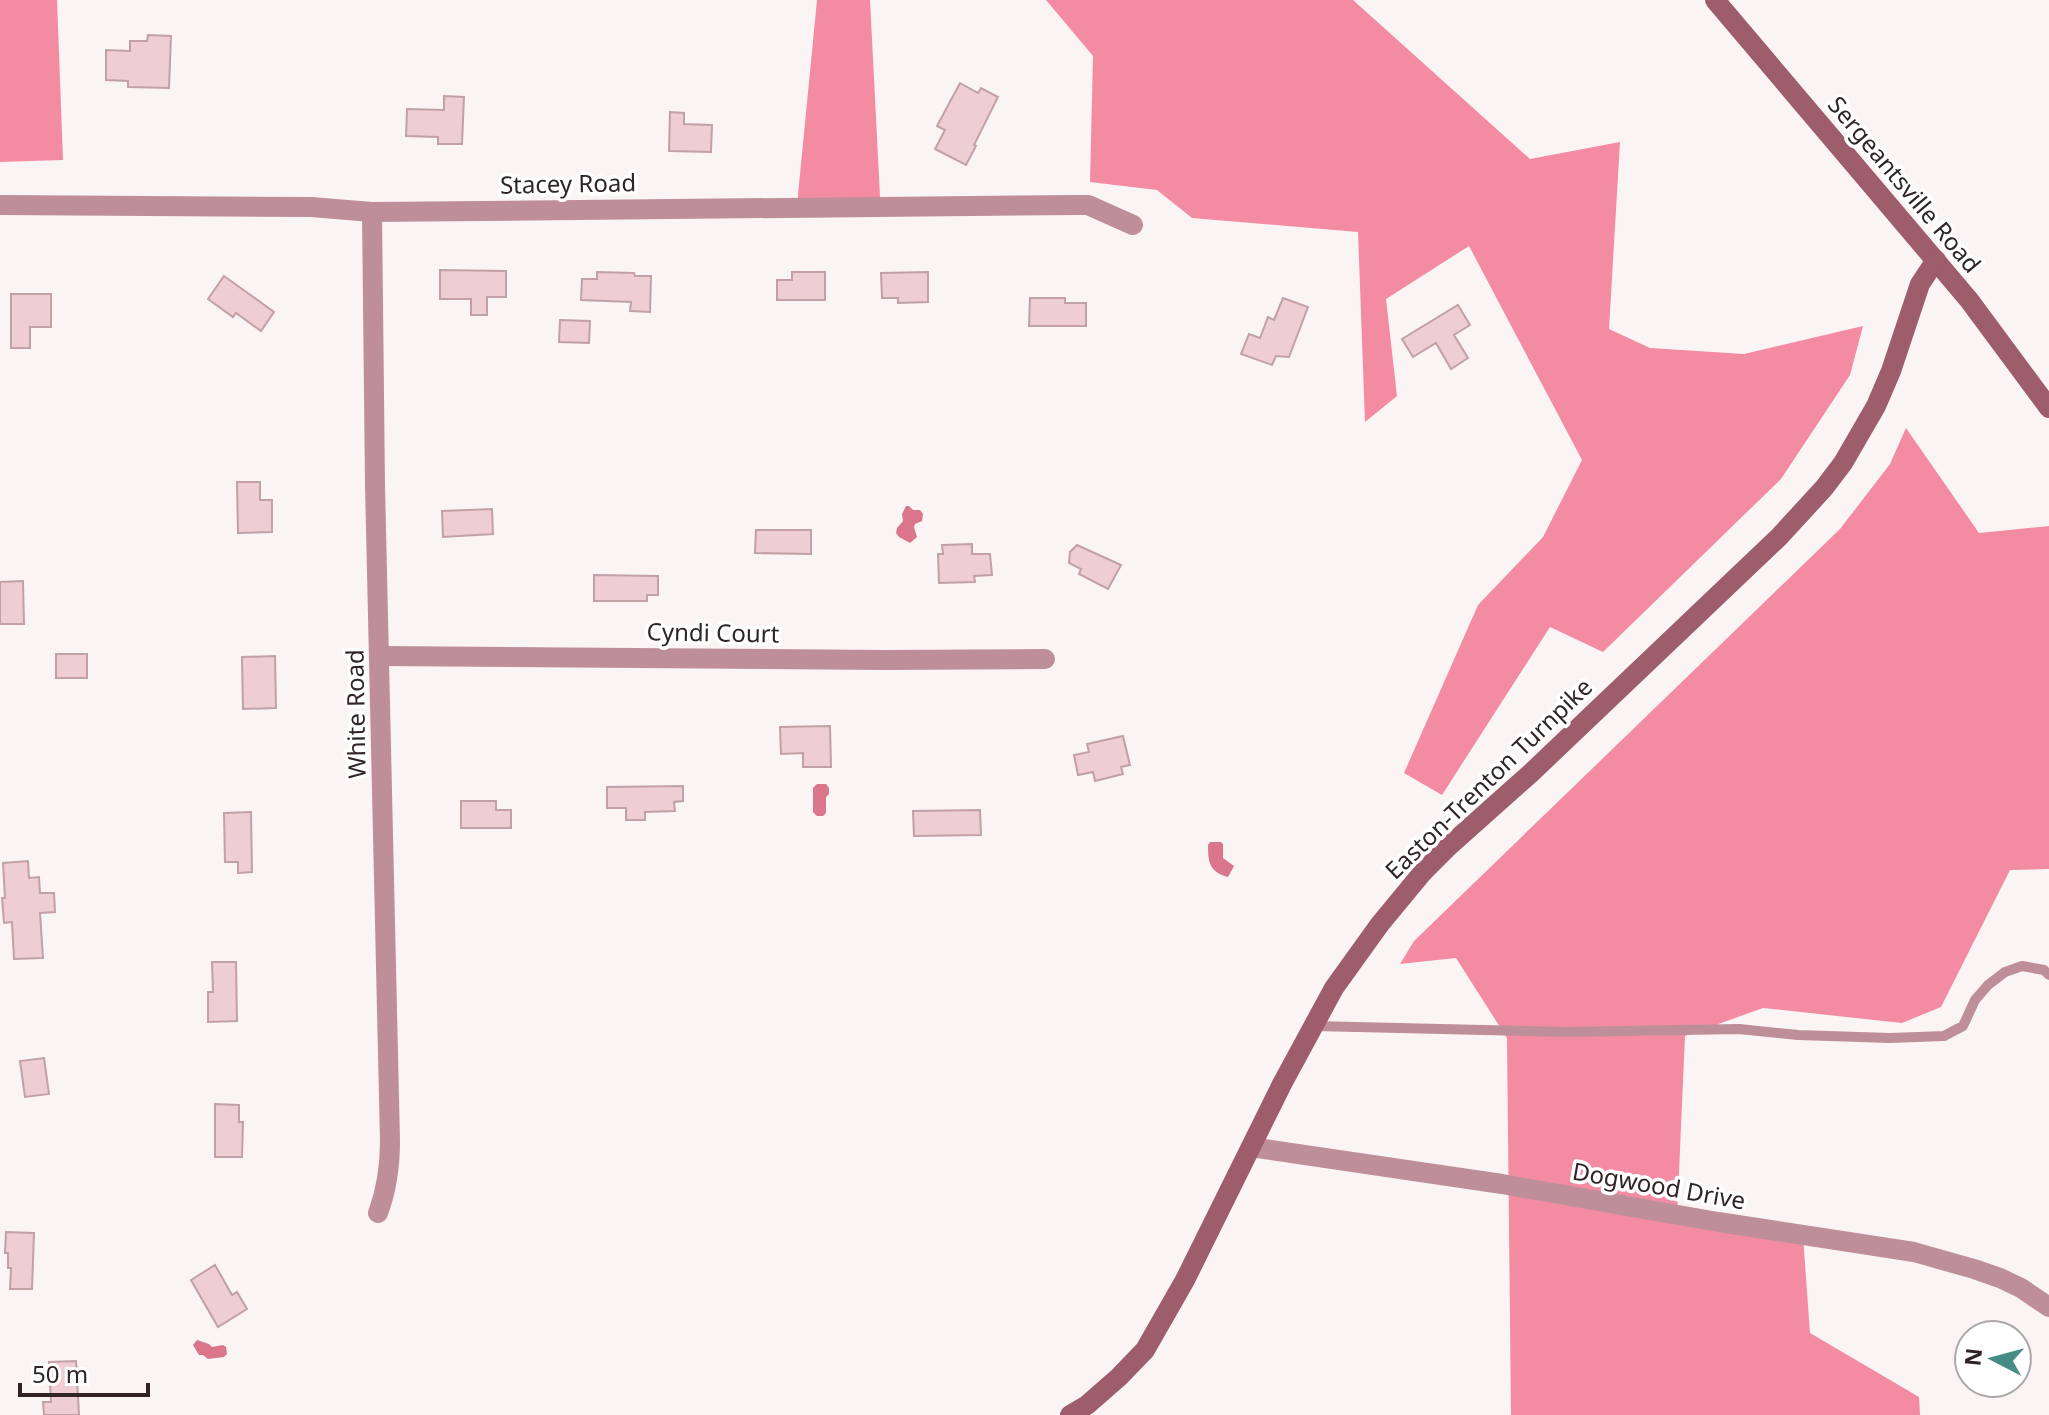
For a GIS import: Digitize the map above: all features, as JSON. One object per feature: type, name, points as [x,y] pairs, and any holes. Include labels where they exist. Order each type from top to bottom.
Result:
[{"type":"main road","name":"Sergeantsville Road","points":[[1715,0],[1969,300],[2049,408]]},
{"type":"main road","name":"Easton-Trenton Turnpike","points":[[1084,1412],[1145,1350],[1185,1280],[1282,1084],[1334,988],[1355,957],[1423,872],[1754,563],[1824,488],[1857,442],[1876,406],[1920,284],[1936,260]]},
{"type":"street","name":"Stacey Road","points":[[0,205],[311,207],[372,212],[1088,205],[1133,225]]},
{"type":"street","name":"White Road","points":[[372,212],[390,1165],[386,1191],[378,1213]]},
{"type":"street","name":"Cyndi Court","points":[[380,656],[1045,659]]},
{"type":"street","name":"Dogwood Drive","points":[[1251,1147],[1502,1184],[1914,1252],[2000,1278],[2049,1307]]},
{"type":"lane","points":[[1314,1026],[1566,1032],[1739,1029],[1798,1035],[1944,1036],[1963,1026],[1975,1000],[2005,972],[2022,966],[2044,970],[2049,975]]},
{"type":"shaded area","points":[[0,0],[57,0],[63,160],[0,162]]},
{"type":"shaded area","points":[[817,0],[870,0],[881,216],[796,215]]},
{"type":"shaded area","points":[[1046,0],[1353,0],[1530,159],[1620,142],[1609,329],[1650,348],[1744,354],[1863,326],[1850,375],[1781,479],[1603,652],[1550,627],[1442,795],[1404,773],[1478,605],[1543,537],[1582,460],[1469,246],[1386,299],[1397,396],[1365,422],[1358,232],[1192,218],[1157,190],[1090,182],[1093,56]]},
{"type":"shaded area","points":[[1906,428],[1979,533],[2049,526],[2049,869],[2010,870],[1941,1007],[1902,1023],[1763,1008],[1685,1036],[1677,1218],[1803,1236],[1810,1333],[1919,1397],[1920,1415],[1511,1415],[1507,1038],[1456,958],[1400,964],[1414,941],[1840,529],[1890,464]]},
{"type":"shaded area","points":[[906,506],[923,514],[922,521],[914,527],[917,537],[910,543],[896,533]]},
{"type":"shaded area","points":[[817,784],[826,784],[829,788],[823,816],[813,812],[813,788]]},
{"type":"shaded area","points":[[1210,842],[1223,844],[1223,858],[1234,866],[1228,877],[1211,866]]},
{"type":"shaded area","points":[[197,1340],[212,1347],[223,1345],[227,1354],[208,1359],[199,1355],[193,1345]]},
{"type":"building","points":[[148,35],[171,36],[169,88],[128,87],[128,81],[106,80],[106,50],[130,51],[130,41],[147,41]]},
{"type":"building","points":[[960,83],[978,93],[981,88],[998,97],[966,165],[935,149],[945,130],[937,126]]},
{"type":"building","points":[[444,96],[464,97],[462,144],[438,144],[438,137],[406,136],[407,109],[444,110]]},
{"type":"building","points":[[670,112],[684,113],[684,124],[712,125],[711,152],[669,151]]},
{"type":"building","points":[[440,270],[506,271],[506,297],[487,297],[487,315],[471,315],[471,299],[440,299]]},
{"type":"building","points":[[597,272],[651,276],[650,312],[630,311],[631,302],[581,300],[582,279],[597,279]]},
{"type":"building","points":[[792,272],[825,272],[825,300],[777,300],[777,280],[792,280]]},
{"type":"building","points":[[928,272],[928,302],[898,303],[898,298],[882,298],[881,273]]},
{"type":"building","points":[[224,276],[274,312],[261,331],[236,313],[233,317],[208,299]]},
{"type":"building","points":[[11,294],[51,294],[51,327],[30,327],[30,348],[11,348]]},
{"type":"building","points":[[1030,298],[1065,298],[1065,303],[1086,303],[1086,326],[1029,326]]},
{"type":"building","points":[[1283,298],[1308,307],[1289,357],[1276,356],[1272,365],[1241,354],[1249,334],[1260,338],[1268,317],[1274,320]]},
{"type":"building","points":[[1458,305],[1470,325],[1454,335],[1468,358],[1451,369],[1436,343],[1413,357],[1402,339]]},
{"type":"building","points":[[560,320],[590,321],[589,343],[559,342]]},
{"type":"building","points":[[237,482],[260,482],[260,500],[272,500],[272,532],[238,533]]},
{"type":"building","points":[[492,509],[493,534],[443,537],[442,511]]},
{"type":"building","points":[[756,530],[811,530],[811,554],[755,553]]},
{"type":"building","points":[[972,544],[972,554],[990,554],[992,575],[974,576],[975,582],[939,583],[938,554],[943,554],[942,545]]},
{"type":"building","points":[[1077,545],[1121,565],[1108,589],[1079,574],[1081,569],[1069,563],[1070,552]]},
{"type":"building","points":[[594,575],[658,576],[658,595],[647,595],[647,601],[594,601]]},
{"type":"building","points":[[23,581],[24,624],[0,624],[0,582]]},
{"type":"building","points":[[56,654],[87,654],[87,678],[56,678]]},
{"type":"building","points":[[275,656],[276,708],[243,709],[242,657]]},
{"type":"building","points":[[830,726],[831,767],[803,767],[803,753],[781,754],[780,727]]},
{"type":"building","points":[[1123,736],[1130,765],[1121,767],[1123,774],[1095,781],[1093,772],[1078,775],[1074,755],[1089,752],[1087,744]]},
{"type":"building","points":[[683,786],[683,801],[674,802],[675,811],[645,812],[645,820],[626,820],[626,808],[607,808],[607,787]]},
{"type":"building","points":[[461,801],[496,801],[496,810],[511,810],[511,828],[461,828]]},
{"type":"building","points":[[980,810],[981,835],[914,836],[913,811]]},
{"type":"building","points":[[251,812],[252,872],[238,873],[238,862],[225,862],[224,813]]},
{"type":"building","points":[[28,861],[29,878],[39,877],[40,893],[54,893],[55,912],[40,913],[43,958],[14,959],[12,922],[4,923],[3,863]]},
{"type":"building","points":[[212,962],[236,962],[237,1021],[208,1022],[208,992],[213,992]]},
{"type":"building","points":[[44,1058],[49,1094],[25,1097],[20,1061]]},
{"type":"building","points":[[215,1104],[239,1105],[239,1122],[243,1122],[242,1157],[215,1157]]},
{"type":"building","points":[[6,1232],[34,1233],[32,1289],[10,1289],[11,1268],[8,1268],[8,1253],[5,1253]]},
{"type":"building","points":[[215,1265],[232,1295],[237,1292],[247,1309],[218,1327],[191,1280]]},
{"type":"building","points":[[76,1361],[79,1415],[44,1415],[43,1402],[51,1402],[49,1362]]}]
